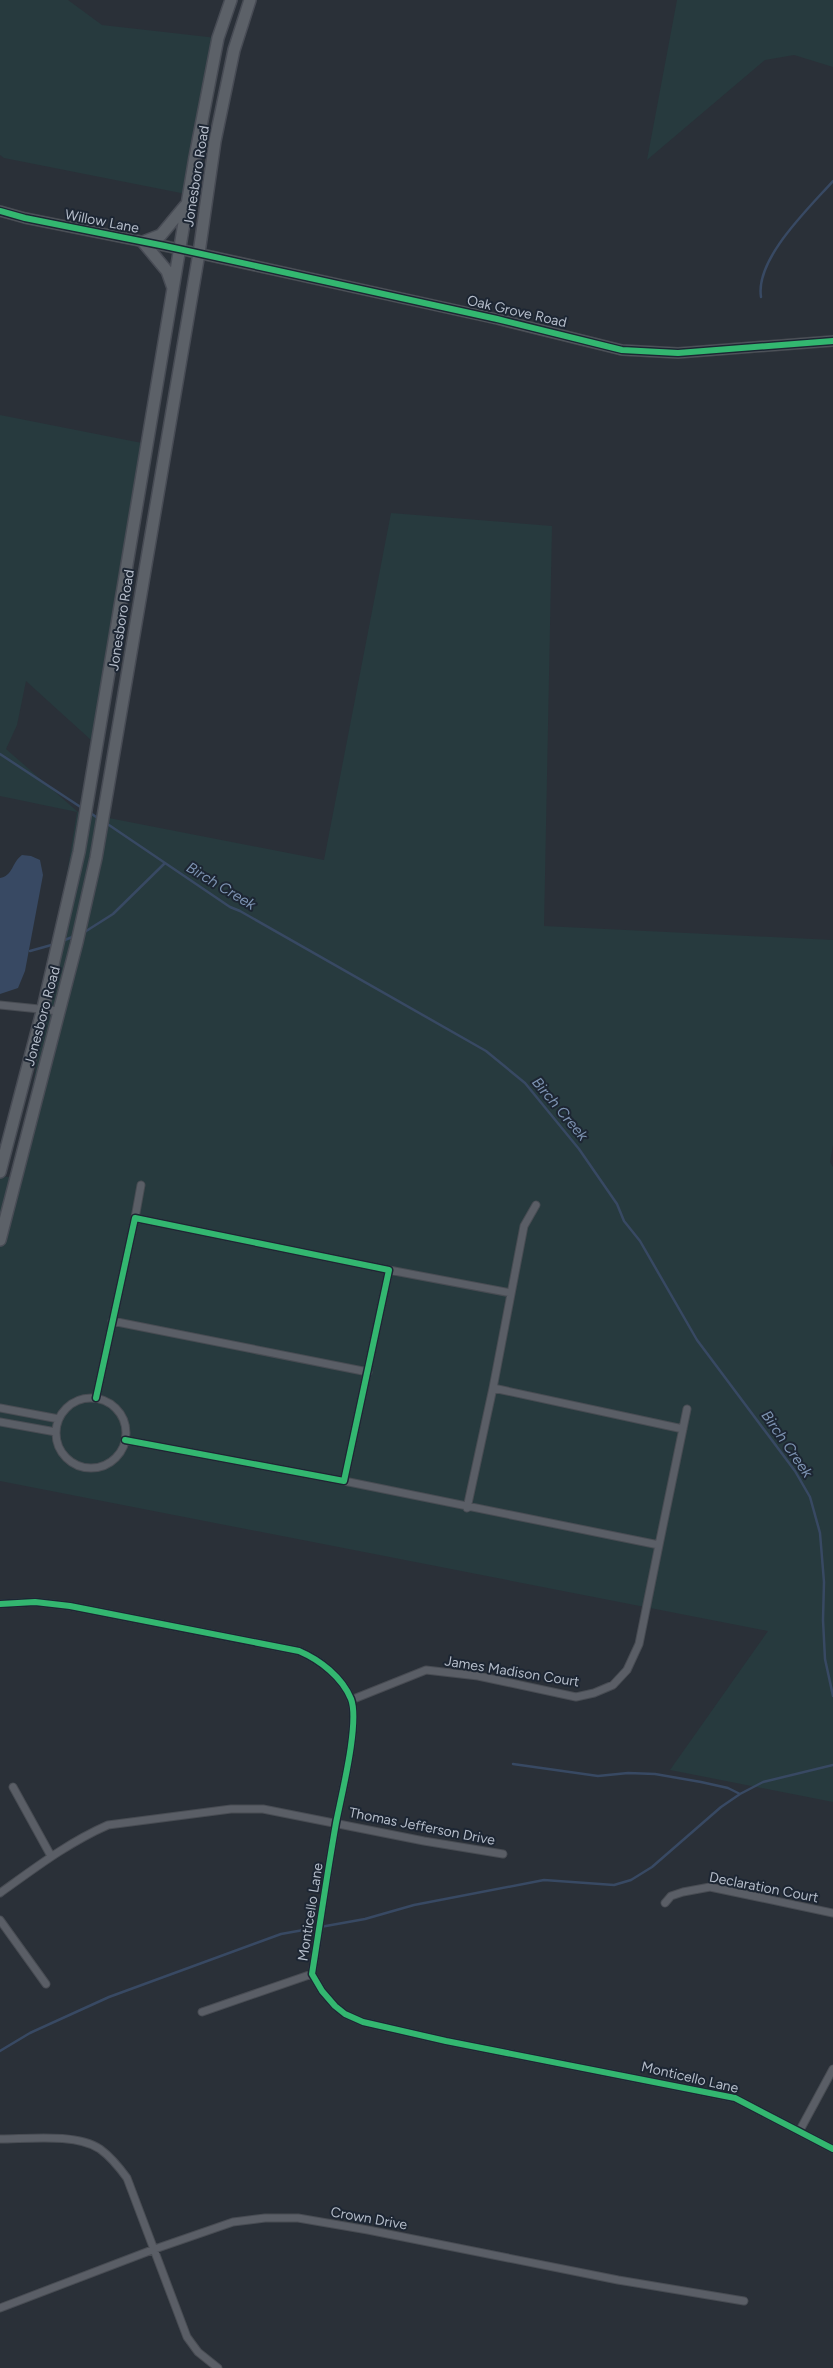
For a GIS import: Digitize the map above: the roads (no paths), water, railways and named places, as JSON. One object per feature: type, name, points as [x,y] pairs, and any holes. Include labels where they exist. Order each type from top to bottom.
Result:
[{"type":"main road","name":"Jonesboro Road","points":[[0,1172],[43,1008],[79,852],[208,85],[218,38],[231,0]]},
{"type":"main road","name":"Jonesboro Road","points":[[0,1240],[87,899],[98,848],[199,253],[215,142],[227,79],[250,0]]},
{"type":"main road","points":[[173,289],[167,271],[143,242],[161,235],[177,219],[188,203]]},
{"type":"street","name":"Willow Lane","points":[[0,211],[25,218],[199,253]]},
{"type":"street","name":"Oak Grove Road","points":[[199,253],[497,319],[622,350],[678,352],[833,341]]},
{"type":"street","points":[[0,1005],[59,1011]]},
{"type":"street","points":[[96,1398],[141,1185]]},
{"type":"street","points":[[467,1508],[493,1388],[524,1226],[536,1205]]},
{"type":"street","points":[[135,1218],[511,1293]]},
{"type":"street","points":[[344,1481],[389,1270]]},
{"type":"street","points":[[112,1321],[368,1372]]},
{"type":"street","points":[[493,1388],[683,1429]]},
{"type":"street","points":[[87,1398],[96,1398],[107,1402],[123,1418],[126,1429],[121,1451],[114,1460],[93,1468],[81,1466],[71,1461],[63,1453],[58,1443],[56,1432],[59,1419],[70,1405],[87,1398]]},
{"type":"street","points":[[0,1408],[59,1419]]},
{"type":"street","name":"James Madison Court","points":[[351,1700],[426,1670],[478,1676],[576,1696],[594,1693],[613,1685],[627,1670],[639,1644],[687,1409]]},
{"type":"street","points":[[0,1422],[56,1432]]},
{"type":"street","points":[[125,1440],[344,1481],[467,1508],[659,1545]]},
{"type":"street","name":"Monticello Lane","points":[[0,1604],[34,1602],[70,1606],[299,1651],[317,1659],[336,1676],[351,1700],[352,1726],[349,1756],[336,1823],[312,1974],[322,1992],[345,2014],[363,2022],[446,2041],[735,2098],[800,2130],[815,2141],[833,2148]]},
{"type":"street","points":[[13,1787],[51,1856]]},
{"type":"street","name":"Thomas Jefferson Drive","points":[[0,1893],[51,1856],[90,1833],[108,1825],[231,1808],[264,1809],[424,1841],[503,1854]]},
{"type":"street","name":"Declaration Court","points":[[665,1903],[671,1896],[710,1887],[833,1913]]},
{"type":"street","points":[[0,1920],[46,1984]]},
{"type":"street","points":[[202,2012],[312,1974]]},
{"type":"street","points":[[800,2130],[833,2069]]},
{"type":"street","points":[[0,2139],[69,2139],[88,2143],[100,2149],[115,2162],[127,2178],[152,2250],[187,2336],[198,2352],[218,2368]]},
{"type":"street","name":"Crown Drive","points":[[0,2308],[152,2250],[233,2222],[265,2218],[298,2218],[618,2280],[744,2301]]},
{"type":"water","points":[[22,855],[40,860],[43,875],[25,971],[18,988],[0,994],[0,878],[8,875]]},
{"type":"waterway","points":[[761,297],[761,282],[766,267],[775,251],[798,220],[833,181]]},
{"type":"waterway","name":"Birch Creek","points":[[0,754],[82,808]]},
{"type":"waterway","name":"Birch Creek","points":[[89,812],[99,819]]},
{"type":"waterway","name":"Birch Creek","points":[[106,823],[230,907],[486,1051],[525,1083],[579,1149],[617,1204],[624,1221],[640,1241],[697,1340],[795,1471],[810,1497],[820,1533],[824,1582],[825,1659],[833,1696]]},
{"type":"waterway","points":[[83,933],[113,914],[165,863]]},
{"type":"waterway","points":[[62,941],[75,936]]},
{"type":"waterway","points":[[30,951],[55,944]]},
{"type":"waterway","points":[[513,1764],[598,1776],[628,1773],[655,1774],[728,1788],[740,1794]]},
{"type":"waterway","points":[[0,2051],[30,2033],[109,1997],[281,1934],[365,1919],[414,1905],[544,1880],[614,1885],[631,1880],[652,1867],[721,1807],[740,1794],[763,1782],[833,1765]]}]
